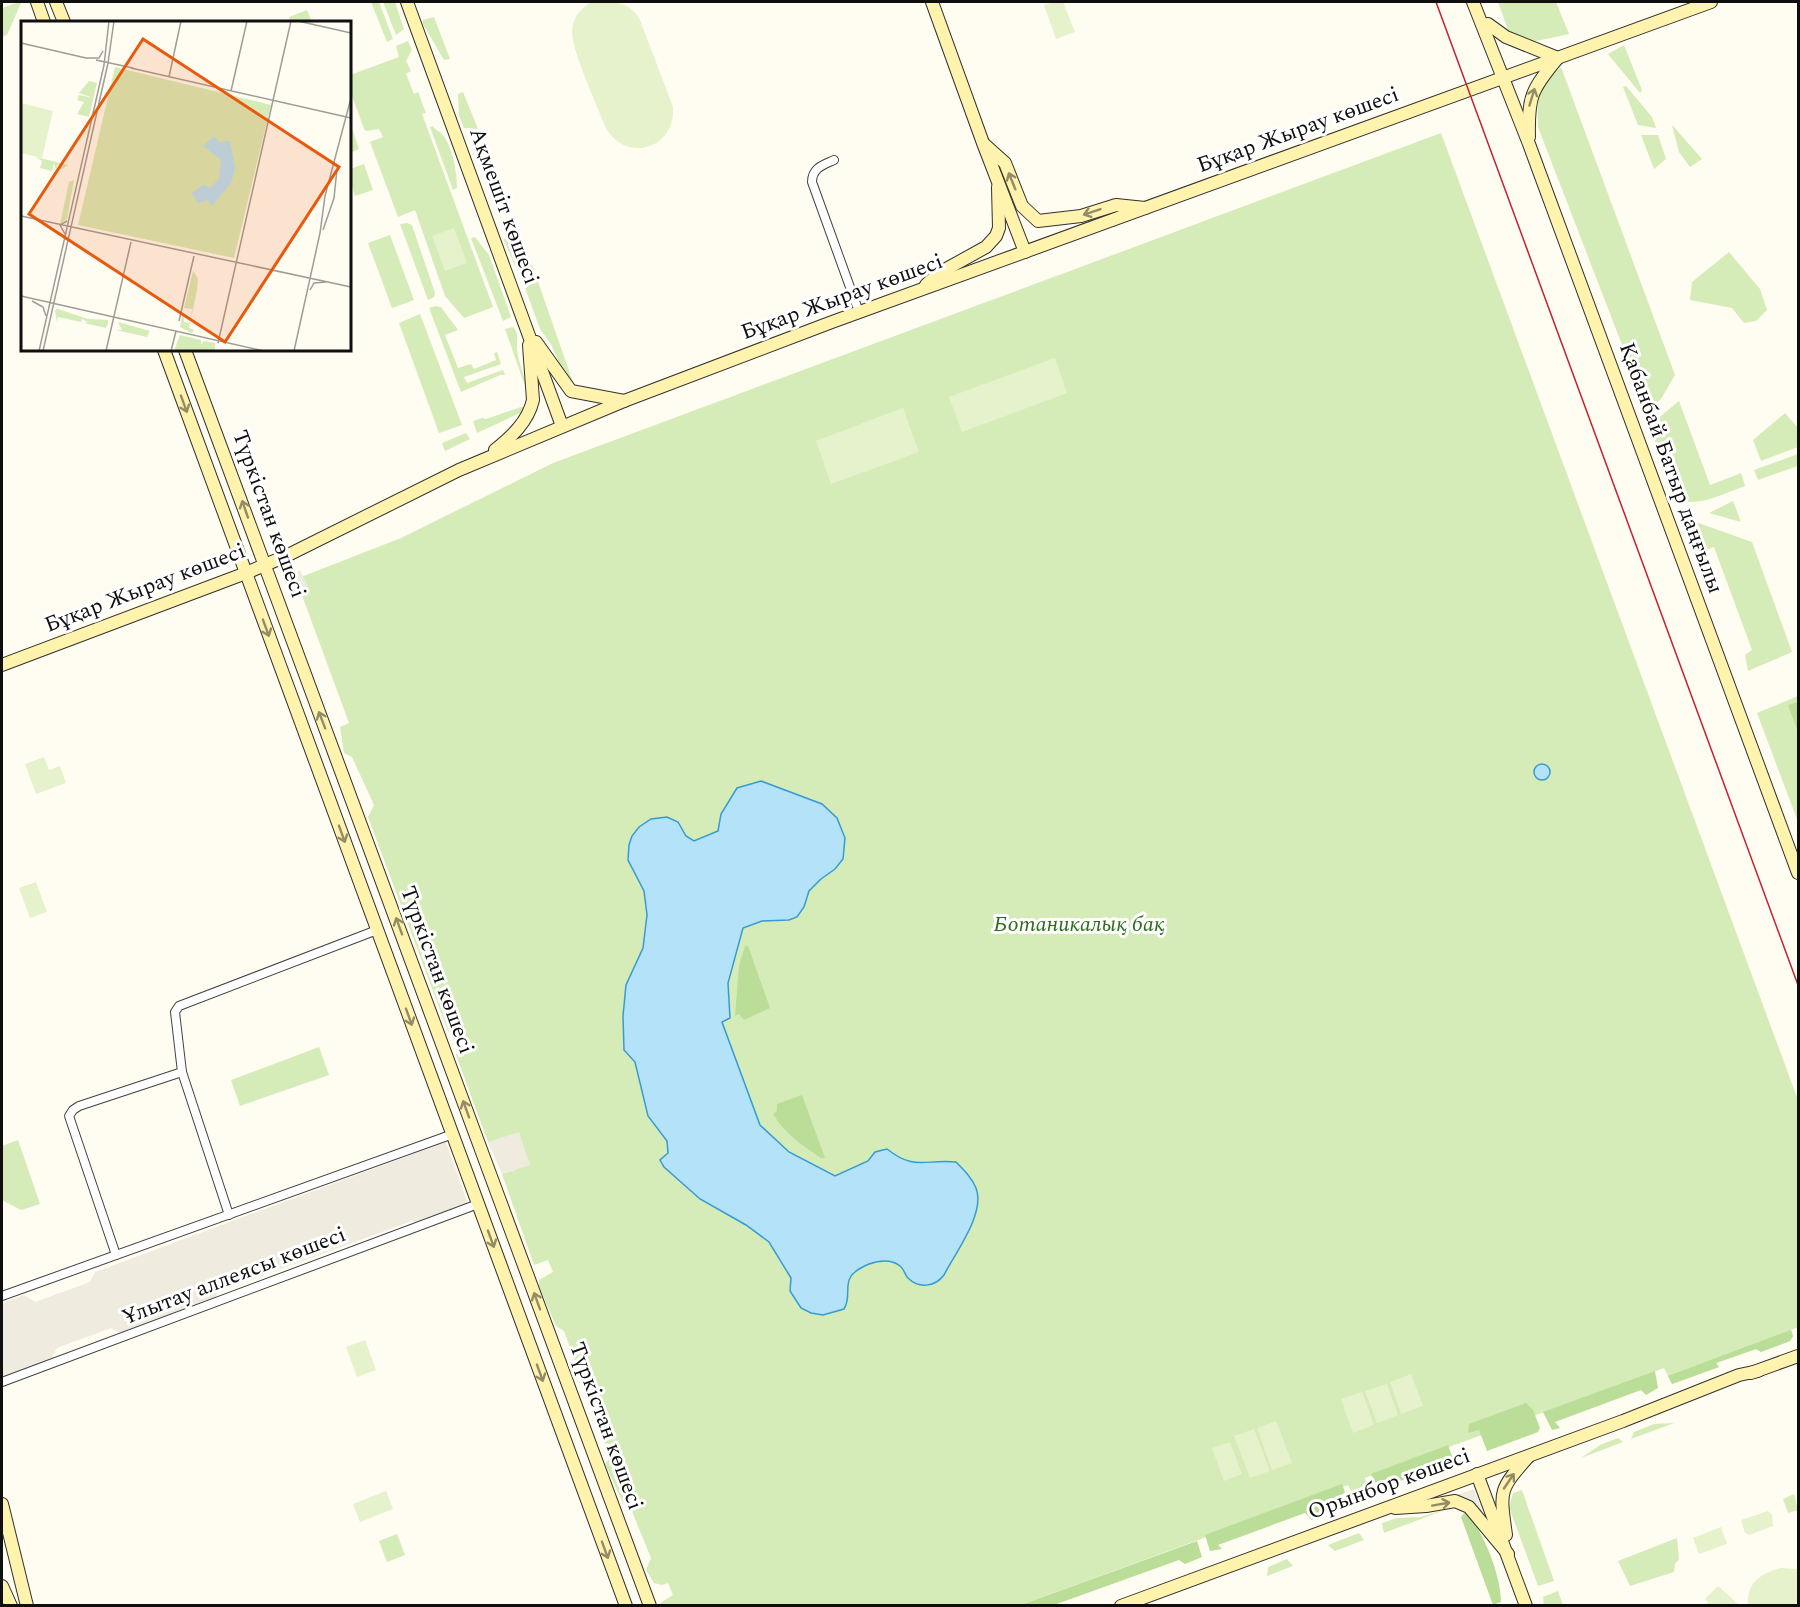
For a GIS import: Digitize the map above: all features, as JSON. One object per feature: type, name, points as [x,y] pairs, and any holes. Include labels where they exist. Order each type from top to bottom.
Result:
[{"type":"street","points":[[56,2],[64,21]]},
{"type":"street","name":"Ақмешіт көшесі","points":[[407,2],[562,426]]},
{"type":"street","points":[[932,2],[983,143],[1026,252]]},
{"type":"street","name":"Қабанбай Батыр даңғылы","points":[[1473,2],[1529,144],[1798,873]]},
{"type":"street","name":"Қабанбай Батыр даңғылы","points":[[1480,2],[1502,78]]},
{"type":"street","name":"Бұқар Жырау көшесі","points":[[2,666],[246,573],[483,460],[624,401],[860,312],[1711,2]]},
{"type":"street","points":[[1488,24],[1506,37],[1558,58],[1537,82],[1532,93],[1528,110],[1529,144]]},
{"type":"street","points":[[983,143],[1005,163],[1022,206],[1038,221],[1065,219],[1116,206],[1146,208]]},
{"type":"street","points":[[834,160],[816,169],[812,182],[860,312]]},
{"type":"street","points":[[921,290],[939,273],[986,247],[996,236],[999,228],[998,180]]},
{"type":"street","points":[[528,331],[571,392],[624,401]]},
{"type":"street","points":[[483,460],[513,436],[531,407],[533,400],[528,331]]},
{"type":"street","name":"Түркістан көшесі","points":[[164,351],[626,1605]]},
{"type":"street","name":"Түркістан көшесі","points":[[185,351],[650,1605]]},
{"type":"street","points":[[229,1215],[182,1072],[175,1012],[179,1006],[377,930]]},
{"type":"street","points":[[116,1255],[69,1116],[79,1106],[182,1072]]},
{"type":"street","points":[[2,1296],[453,1134],[460,1145],[467,1148],[475,1142],[476,1135]]},
{"type":"street","points":[[476,1199],[475,1189],[486,1183],[492,1186],[498,1195]]},
{"type":"street","name":"Ұлытау аллеясы көшесі","points":[[2,1382],[476,1199]]},
{"type":"street","name":"Орынбор көшесі","points":[[1121,1605],[1530,1455],[1739,1375],[1758,1371],[1798,1356]]},
{"type":"street","points":[[568,1449],[575,1455],[581,1455],[586,1452],[588,1440]]},
{"type":"street","points":[[1508,1554],[1502,1490],[1530,1455]]},
{"type":"street","points":[[1477,1474],[1526,1605]]},
{"type":"street","points":[[591,1510],[591,1499],[595,1493],[599,1491],[606,1493],[610,1499]]},
{"type":"street","points":[[1383,1508],[1426,1506],[1455,1501],[1469,1507],[1508,1554]]},
{"type":"street","points":[[2,1504],[27,1605]]},
{"type":"street","points":[[2,1586],[11,1605]]},
{"type":"green space","points":[[371,2],[379,2],[393,39],[387,42]]},
{"type":"green space","points":[[383,2],[395,2],[404,29],[396,35]]},
{"type":"green space","points":[[591,2],[620,4],[636,13],[640,20],[673,107],[672,122],[666,133],[658,142],[647,147],[636,148],[624,145],[614,138],[605,126],[586,78],[576,52],[572,32],[577,15]]},
{"type":"green space","points":[[1063,2],[1075,32],[1056,39],[1044,5]]},
{"type":"green space","points":[[1498,2],[1556,2],[1569,34],[1532,42],[1508,30]]},
{"type":"green space","points":[[21,3],[7,35],[2,37],[2,8]]},
{"type":"green space","points":[[307,10],[312,21],[291,21],[289,17]]},
{"type":"green space","points":[[434,17],[450,59],[444,60],[423,24],[423,20]]},
{"type":"green space","points":[[408,41],[412,50],[406,61],[411,71],[406,74],[414,94],[418,92],[426,113],[422,114],[493,307],[464,318],[445,296],[415,210],[398,217],[370,142],[383,137],[379,129],[366,131],[364,129],[351,93],[351,75],[399,57],[396,46]]},
{"type":"green space","points":[[1624,45],[1642,90],[1640,93],[1608,54]]},
{"type":"green space","points":[[1561,67],[1675,375],[1661,399],[1650,409],[1646,407],[1538,127],[1539,93]]},
{"type":"green space","points":[[1626,86],[1652,117],[1656,128],[1638,125],[1623,87]]},
{"type":"green space","points":[[463,92],[478,129],[464,128],[459,116],[458,94]]},
{"type":"green space","points":[[1672,125],[1702,159],[1690,167],[1679,152]]},
{"type":"green space","points":[[351,126],[359,149],[351,153]]},
{"type":"green space","points":[[433,126],[443,135],[452,154],[457,182],[457,188],[453,190],[430,127]]},
{"type":"green space","name":"Ботаникалық бақ","points":[[1441,133],[1798,1100],[1798,1327],[1791,1330],[1793,1336],[1790,1341],[1761,1352],[1756,1349],[1716,1363],[1719,1367],[1672,1384],[1664,1368],[1365,1478],[1367,1485],[1351,1491],[1348,1485],[1021,1605],[661,1605],[660,1603],[673,1595],[668,1583],[662,1585],[654,1583],[646,1570],[651,1558],[631,1509],[623,1503],[605,1464],[610,1457],[564,1331],[556,1326],[539,1287],[539,1280],[553,1272],[548,1260],[534,1265],[502,1174],[515,1170],[503,1138],[488,1142],[456,1055],[459,1049],[468,1044],[464,1034],[456,1036],[448,1031],[368,817],[374,805],[352,757],[344,753],[340,727],[349,723],[296,579],[401,538],[553,463]]},
{"type":"green space","points":[[1641,135],[1658,135],[1666,159],[1654,169]]},
{"type":"green space","points":[[364,164],[373,190],[355,196],[351,182],[351,169]]},
{"type":"green space","points":[[512,217],[533,268],[524,270],[516,268],[504,240],[509,227],[506,219]]},
{"type":"green space","points":[[400,224],[412,225],[435,293],[434,297],[428,300]]},
{"type":"green space","points":[[454,228],[467,263],[445,271],[432,236]]},
{"type":"green space","points":[[390,235],[414,300],[392,308],[368,243]]},
{"type":"green space","points":[[475,237],[489,255],[511,317],[503,321],[471,238]]},
{"type":"green space","points":[[1729,252],[1760,289],[1767,310],[1756,321],[1744,323],[1732,308],[1690,300],[1692,282]]},
{"type":"green space","points":[[536,276],[574,385],[568,384],[551,344],[540,329],[524,285],[526,280]]},
{"type":"green space","points":[[441,307],[458,330],[445,335],[458,368],[471,364],[474,369],[496,360],[494,353],[497,352],[501,364],[464,377],[467,383],[503,370],[505,375],[500,375],[461,392],[429,308]]},
{"type":"green space","points":[[420,314],[462,425],[439,433],[399,323]]},
{"type":"green space","points":[[513,327],[517,335],[518,356],[530,400],[505,329]]},
{"type":"green space","points":[[1055,358],[1067,393],[962,432],[949,397]]},
{"type":"green space","points":[[1679,401],[1710,485],[1741,473],[1745,486],[1695,502],[1679,500],[1650,429],[1651,424]]},
{"type":"green space","points":[[525,407],[520,413],[477,433],[473,421]]},
{"type":"green space","points":[[903,408],[919,452],[831,484],[816,441]]},
{"type":"green space","points":[[1785,413],[1798,428],[1798,447],[1761,461],[1753,440]]},
{"type":"green space","points":[[466,433],[470,439],[445,451],[442,443]]},
{"type":"green space","points":[[1798,454],[1798,466],[1758,480],[1754,470]]},
{"type":"green space","points":[[1733,501],[1741,522],[1709,513]]},
{"type":"green space","points":[[1690,520],[1752,542],[1792,652],[1748,671],[1745,655],[1752,650],[1714,547],[1705,550],[1685,524]]},
{"type":"green space","points":[[1798,696],[1798,822],[1757,713]]},
{"type":"green space","points":[[1798,702],[1798,732],[1788,705]]},
{"type":"green space","points":[[44,757],[49,770],[60,766],[66,783],[36,794],[25,764]]},
{"type":"green space","points":[[36,882],[47,912],[30,918],[19,888]]},
{"type":"green space","points":[[745,946],[748,946],[770,1008],[744,1020],[739,1014],[735,1016],[739,966]]},
{"type":"green space","points":[[319,1047],[329,1075],[240,1106],[231,1080]]},
{"type":"green space","points":[[802,1095],[825,1158],[821,1158],[794,1139],[773,1114],[777,1111],[777,1104]]},
{"type":"green space","points":[[18,1140],[40,1204],[21,1210],[2,1200],[2,1146]]},
{"type":"green space","points":[[1791,1330],[1793,1336],[1790,1341],[1761,1352],[1756,1349],[1716,1363],[1719,1367],[1672,1384],[1668,1376]]},
{"type":"green space","points":[[365,1340],[376,1370],[357,1377],[346,1347]]},
{"type":"green space","points":[[1655,1371],[1658,1388],[1646,1395],[1641,1390],[1555,1422],[1560,1428],[1552,1430],[1543,1412]]},
{"type":"green space","points":[[1411,1374],[1423,1406],[1401,1414],[1390,1382]]},
{"type":"green space","points":[[1387,1384],[1398,1415],[1377,1423],[1365,1391]]},
{"type":"green space","points":[[1362,1392],[1374,1425],[1353,1433],[1341,1399]]},
{"type":"green space","points":[[1526,1403],[1533,1410],[1540,1428],[1538,1432],[1487,1451],[1479,1430],[1468,1433],[1469,1424]]},
{"type":"green space","points":[[1276,1421],[1292,1463],[1272,1470],[1257,1428]]},
{"type":"green space","points":[[1674,1423],[1631,1439],[1634,1432],[1654,1424]]},
{"type":"green space","points":[[1254,1429],[1270,1471],[1250,1478],[1234,1436]]},
{"type":"green space","points":[[1618,1438],[1623,1442],[1581,1458],[1600,1445]]},
{"type":"green space","points":[[1230,1442],[1242,1474],[1224,1481],[1212,1448]]},
{"type":"green space","points":[[1448,1445],[1454,1462],[1389,1485],[1377,1485],[1371,1474]]},
{"type":"green space","points":[[1342,1484],[1345,1492],[1342,1495],[1343,1500],[1312,1520],[1305,1513],[1218,1545],[1222,1549],[1210,1551],[1205,1535]]},
{"type":"green space","points":[[1522,1490],[1554,1581],[1538,1586],[1509,1507],[1513,1493]]},
{"type":"green space","points":[[386,1491],[393,1509],[360,1522],[353,1504]]},
{"type":"green space","points":[[1794,1494],[1798,1510],[1788,1513],[1783,1499]]},
{"type":"green space","points":[[1450,1508],[1384,1533],[1382,1523],[1397,1518],[1421,1517]]},
{"type":"green space","points":[[1466,1511],[1485,1542],[1498,1578],[1501,1602],[1493,1605],[1461,1517]]},
{"type":"green space","points":[[1768,1511],[1772,1514],[1773,1526],[1749,1535],[1745,1533],[1741,1520]]},
{"type":"green space","points":[[1721,1527],[1727,1544],[1699,1554],[1693,1538]]},
{"type":"green space","points":[[1359,1533],[1364,1540],[1335,1551],[1328,1545]]},
{"type":"green space","points":[[397,1534],[405,1555],[387,1562],[379,1541]]},
{"type":"green space","points":[[1677,1538],[1679,1559],[1675,1564],[1674,1572],[1630,1586],[1618,1561]]},
{"type":"green space","points":[[1197,1541],[1202,1557],[1185,1564],[1179,1560],[1054,1605],[1021,1605]]},
{"type":"green space","points":[[1287,1559],[1293,1566],[1267,1576],[1268,1567]]},
{"type":"green space","points":[[1781,1568],[1798,1569],[1798,1605],[1748,1605],[1748,1597],[1756,1580]]},
{"type":"green space","points":[[1718,1586],[1739,1605],[1706,1605],[1708,1602],[1705,1599]]},
{"type":"green space","points":[[1558,1591],[1563,1605],[1544,1605],[1543,1597]]},
{"type":"shaded area","points":[[300,570],[308,587],[292,594],[291,578]]},
{"type":"shaded area","points":[[519,1132],[530,1165],[502,1174],[488,1142]]},
{"type":"shaded area","points":[[446,1142],[469,1207],[420,1226],[412,1221],[218,1292],[213,1303],[122,1334],[111,1328],[57,1348],[50,1361],[2,1378],[2,1303],[24,1295],[35,1302],[90,1282],[95,1272]]},
{"type":"shaded area","points":[[1474,1489],[1483,1514],[1468,1501],[1454,1496]]},
{"type":"water","points":[[1539,764],[1545,764],[1550,772],[1548,778],[1539,780],[1534,775],[1534,769]]},
{"type":"water","points":[[761,781],[822,804],[837,818],[845,838],[843,859],[809,891],[804,907],[797,917],[789,920],[762,921],[743,928],[728,983],[730,1018],[722,1022],[760,1125],[789,1152],[835,1176],[868,1161],[875,1152],[887,1149],[913,1162],[956,1162],[972,1181],[978,1198],[977,1209],[968,1233],[940,1279],[932,1284],[917,1284],[912,1282],[901,1267],[893,1262],[869,1264],[855,1271],[851,1276],[844,1309],[823,1315],[801,1308],[790,1291],[791,1278],[769,1242],[746,1225],[700,1199],[664,1167],[660,1160],[668,1153],[667,1141],[648,1116],[635,1062],[624,1050],[623,1016],[626,985],[643,948],[647,915],[644,891],[628,860],[632,836],[639,827],[651,819],[667,817],[678,822],[686,836],[694,841],[718,831],[721,814],[737,788]]},
{"type":"tram line","points":[[1436,2],[1798,985]]}]
